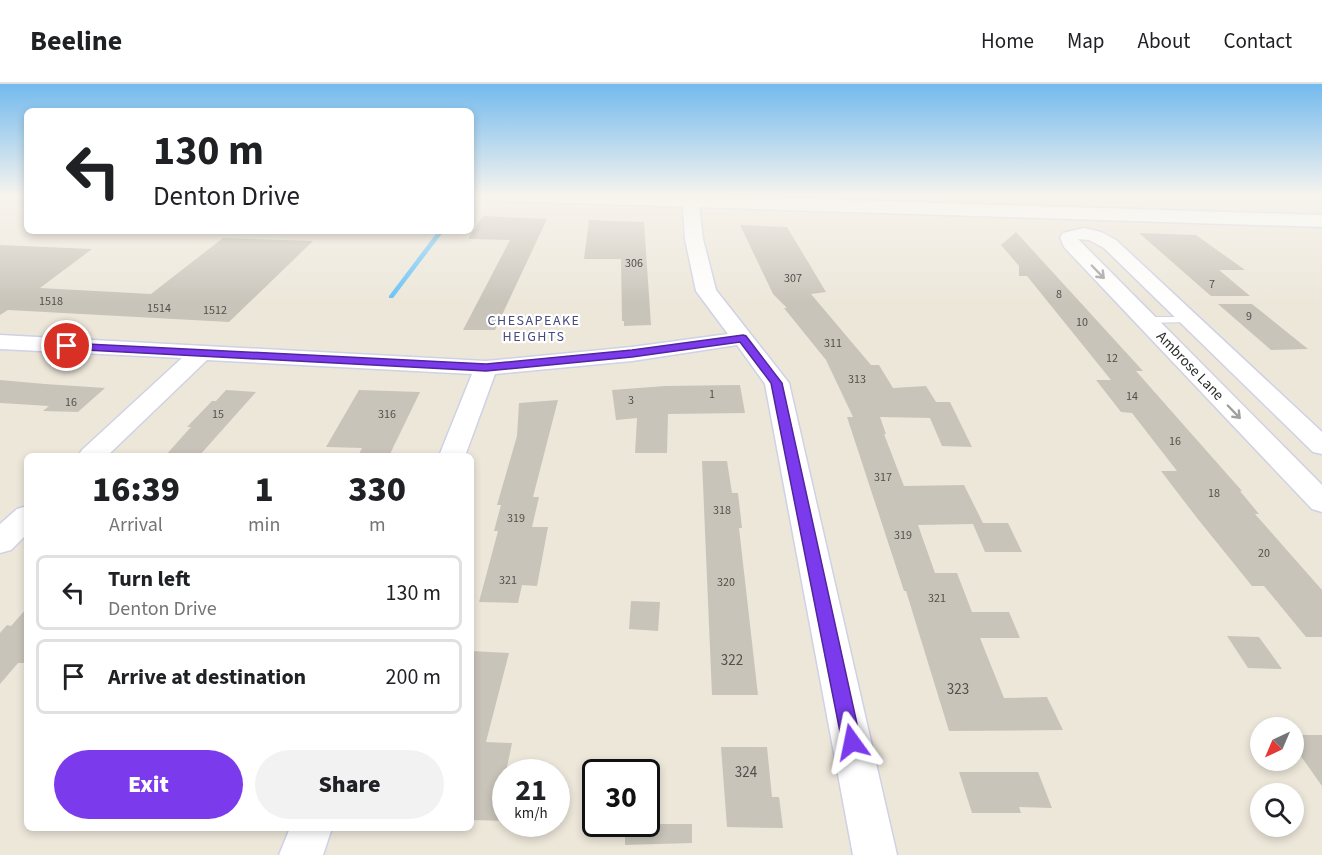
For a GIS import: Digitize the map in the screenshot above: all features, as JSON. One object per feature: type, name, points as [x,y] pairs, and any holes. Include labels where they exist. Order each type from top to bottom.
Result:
[{"type":"street","points":[[693,231],[706,291],[777,383],[875,855]]},
{"type":"street","name":"Ambrose Lane","points":[[1322,446],[1110,244],[1097,237],[1078,233],[1069,237],[1070,243],[1322,502]]},
{"type":"street","points":[[0,342],[486,368],[632,354],[743,338]]},
{"type":"street","points":[[95,453],[201,353]]},
{"type":"street","points":[[453,453],[486,368]]},
{"type":"street","points":[[0,542],[24,519]]},
{"type":"street","points":[[301,855],[310,831]]},
{"type":"lane","points":[[1145,320],[1189,320]]},
{"type":"building","points":[[474,231],[541,231],[495,330],[463,330],[510,240],[468,239],[474,234]]},
{"type":"building","points":[[588,231],[645,231],[651,325],[624,326],[621,259],[584,259]]},
{"type":"building","points":[[743,231],[789,231],[826,292],[811,294],[871,365],[879,365],[893,388],[926,386],[936,402],[950,402],[972,447],[942,446],[930,418],[880,417],[886,434],[884,434],[904,486],[964,485],[983,523],[1008,523],[1022,552],[985,552],[973,524],[918,525],[935,573],[957,573],[972,612],[1009,612],[1020,638],[980,638],[1004,698],[1047,697],[1063,730],[949,731],[906,591],[904,591],[847,417],[853,417],[826,360],[784,308],[787,308],[773,294]]},
{"type":"building","points":[[1016,232],[1143,371],[1136,371],[1242,491],[1240,491],[1259,514],[1255,514],[1322,590],[1322,637],[1306,637],[1264,586],[1252,586],[1161,471],[1177,471],[1132,413],[1121,412],[1096,380],[1111,380],[1027,276],[1019,276],[1019,266],[1001,245]]},
{"type":"building","points":[[1139,233],[1196,235],[1245,270],[1219,270],[1250,296],[1211,296]]},
{"type":"building","points":[[223,238],[313,241],[229,322],[8,310],[0,315],[0,245],[92,249],[40,288],[151,294]]},
{"type":"building","points":[[1218,304],[1252,304],[1308,349],[1271,350]]},
{"type":"building","points":[[0,380],[105,388],[78,412],[43,411],[49,406],[0,403]]},
{"type":"building","points":[[740,385],[745,413],[668,414],[667,453],[635,453],[637,418],[616,420],[612,390],[665,386]]},
{"type":"building","points":[[226,390],[256,392],[202,453],[168,453],[191,427],[187,427],[212,401],[216,401]]},
{"type":"building","points":[[359,390],[420,392],[390,453],[360,453],[362,448],[326,447]]},
{"type":"building","points":[[558,400],[533,497],[539,497],[532,527],[548,527],[537,586],[522,585],[518,603],[479,602],[498,531],[494,531],[501,505],[497,505],[517,436],[519,403]]},
{"type":"building","points":[[702,461],[727,461],[732,493],[738,493],[742,528],[739,528],[758,695],[712,695]]},
{"type":"building","points":[[631,601],[660,602],[658,631],[629,629]]},
{"type":"building","points":[[24,611],[24,663],[18,663],[0,684],[0,633],[7,625],[11,626]]},
{"type":"building","points":[[1227,636],[1259,637],[1282,669],[1248,668]]},
{"type":"building","points":[[474,651],[509,653],[486,742],[512,743],[509,759],[492,759],[492,821],[474,820]]},
{"type":"building","points":[[1304,735],[1322,735],[1322,786],[1304,761]]},
{"type":"building","points":[[721,747],[767,747],[772,797],[779,797],[783,828],[727,827]]},
{"type":"building","points":[[959,772],[1038,772],[1052,808],[1019,807],[1021,813],[972,813]]},
{"type":"building","points":[[660,824],[692,824],[692,843],[625,845],[625,837],[660,837]]},
{"type":"waterway","points":[[391,297],[439,234]]},
{"type":"district","name":"CHESAPEAKE HEIGHTS","points":[[534,330]]},
{"type":"route","points":[[67,346],[486,368],[632,354],[743,338],[777,383],[852,742]]}]
